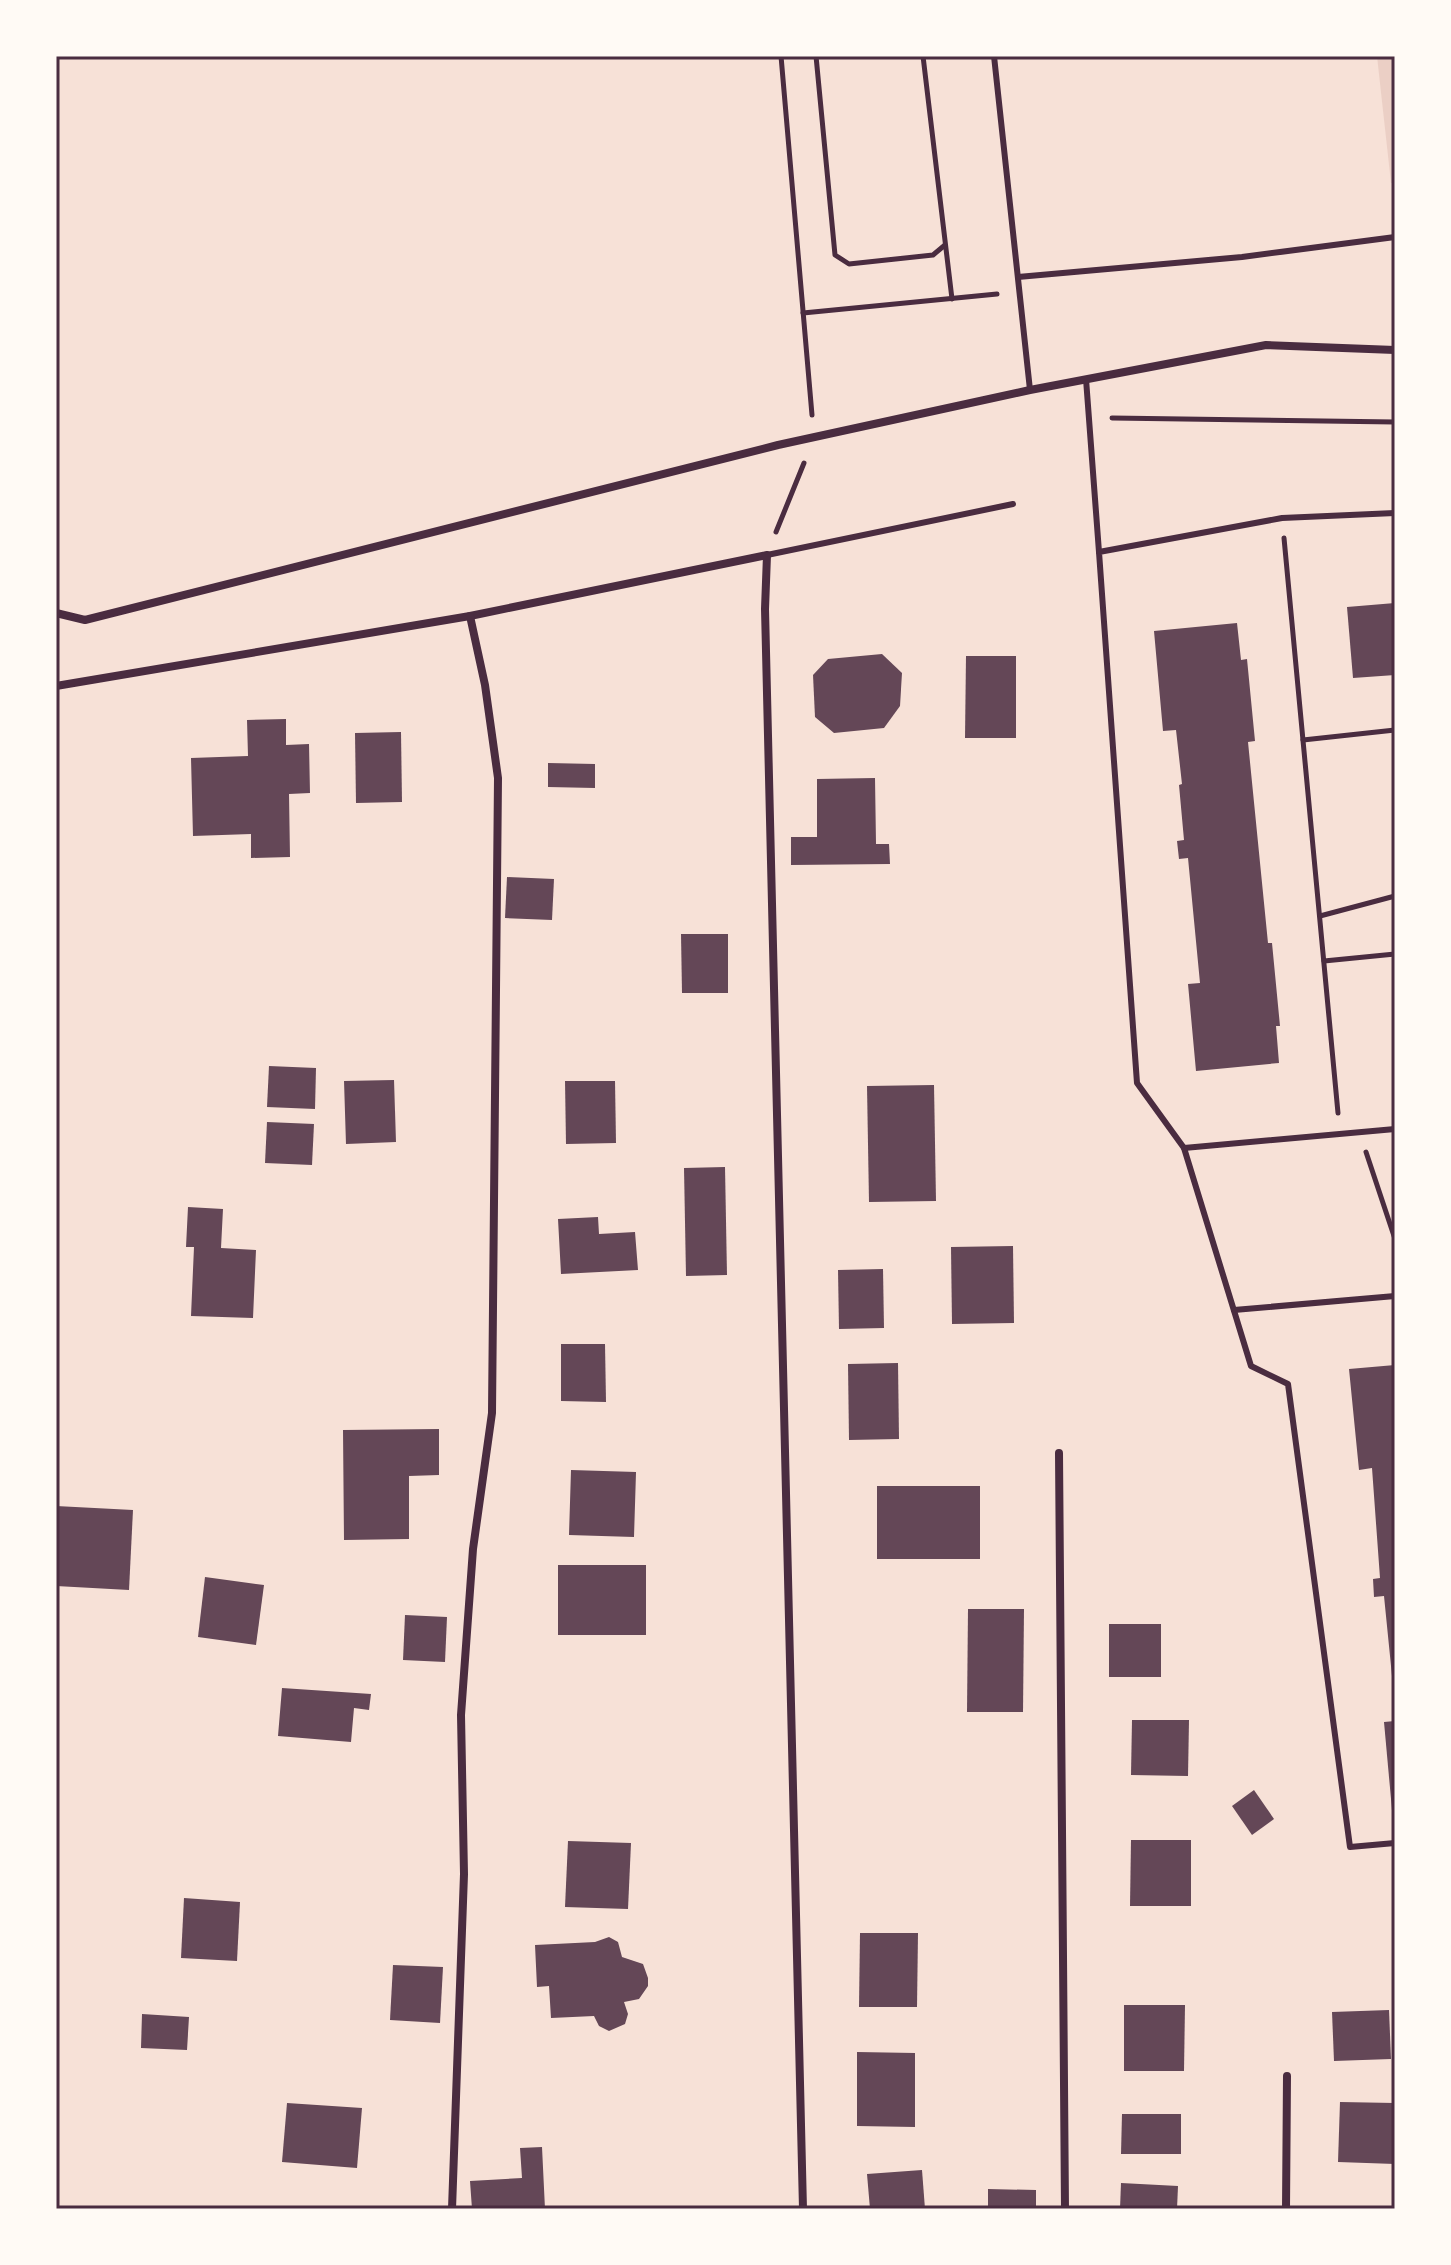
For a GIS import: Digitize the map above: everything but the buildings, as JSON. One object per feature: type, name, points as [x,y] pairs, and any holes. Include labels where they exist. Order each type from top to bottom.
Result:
[{"type":"street","points":[[56,613],[85,620],[814,437],[1086,379],[1266,345],[1395,350]]},
{"type":"street","points":[[56,686],[470,616],[767,555],[765,609],[803,2209]]},
{"type":"street","points":[[452,2209],[464,1874],[461,1715],[473,1549],[492,1397],[498,778],[485,685],[470,616]]},
{"type":"street","points":[[1059,1453],[1065,2209]]},
{"type":"street","points":[[1286,2209],[1287,2076]]},
{"type":"lane","points":[[994,56],[1030,390]]},
{"type":"lane","points":[[1018,277],[1242,257],[1395,237]]},
{"type":"lane","points":[[1086,379],[1137,1083],[1184,1148],[1251,1366],[1288,1384],[1350,1847],[1395,1843]]},
{"type":"lane","points":[[767,555],[1013,504]]},
{"type":"lane","points":[[1099,552],[1282,518],[1395,513]]},
{"type":"lane","points":[[1184,1148],[1395,1129]]},
{"type":"lane","points":[[1234,1310],[1395,1296]]},
{"type":"path","points":[[767,555],[814,437],[781,56]]},
{"type":"path","points":[[816,56],[835,255],[849,264],[933,255],[945,245]]},
{"type":"path","points":[[923,56],[952,299]]},
{"type":"path","points":[[803,313],[997,294]]},
{"type":"path","points":[[1088,418],[1395,422]]},
{"type":"path","points":[[1282,518],[1340,1134]]},
{"type":"path","points":[[1303,740],[1395,730]]},
{"type":"path","points":[[1320,916],[1395,896]]},
{"type":"path","points":[[1324,961],[1395,954]]},
{"type":"path","points":[[1359,1132],[1395,1239]]},
{"type":"shaded area","points":[[1377,56],[1395,56],[1395,183],[1391,183]]}]
